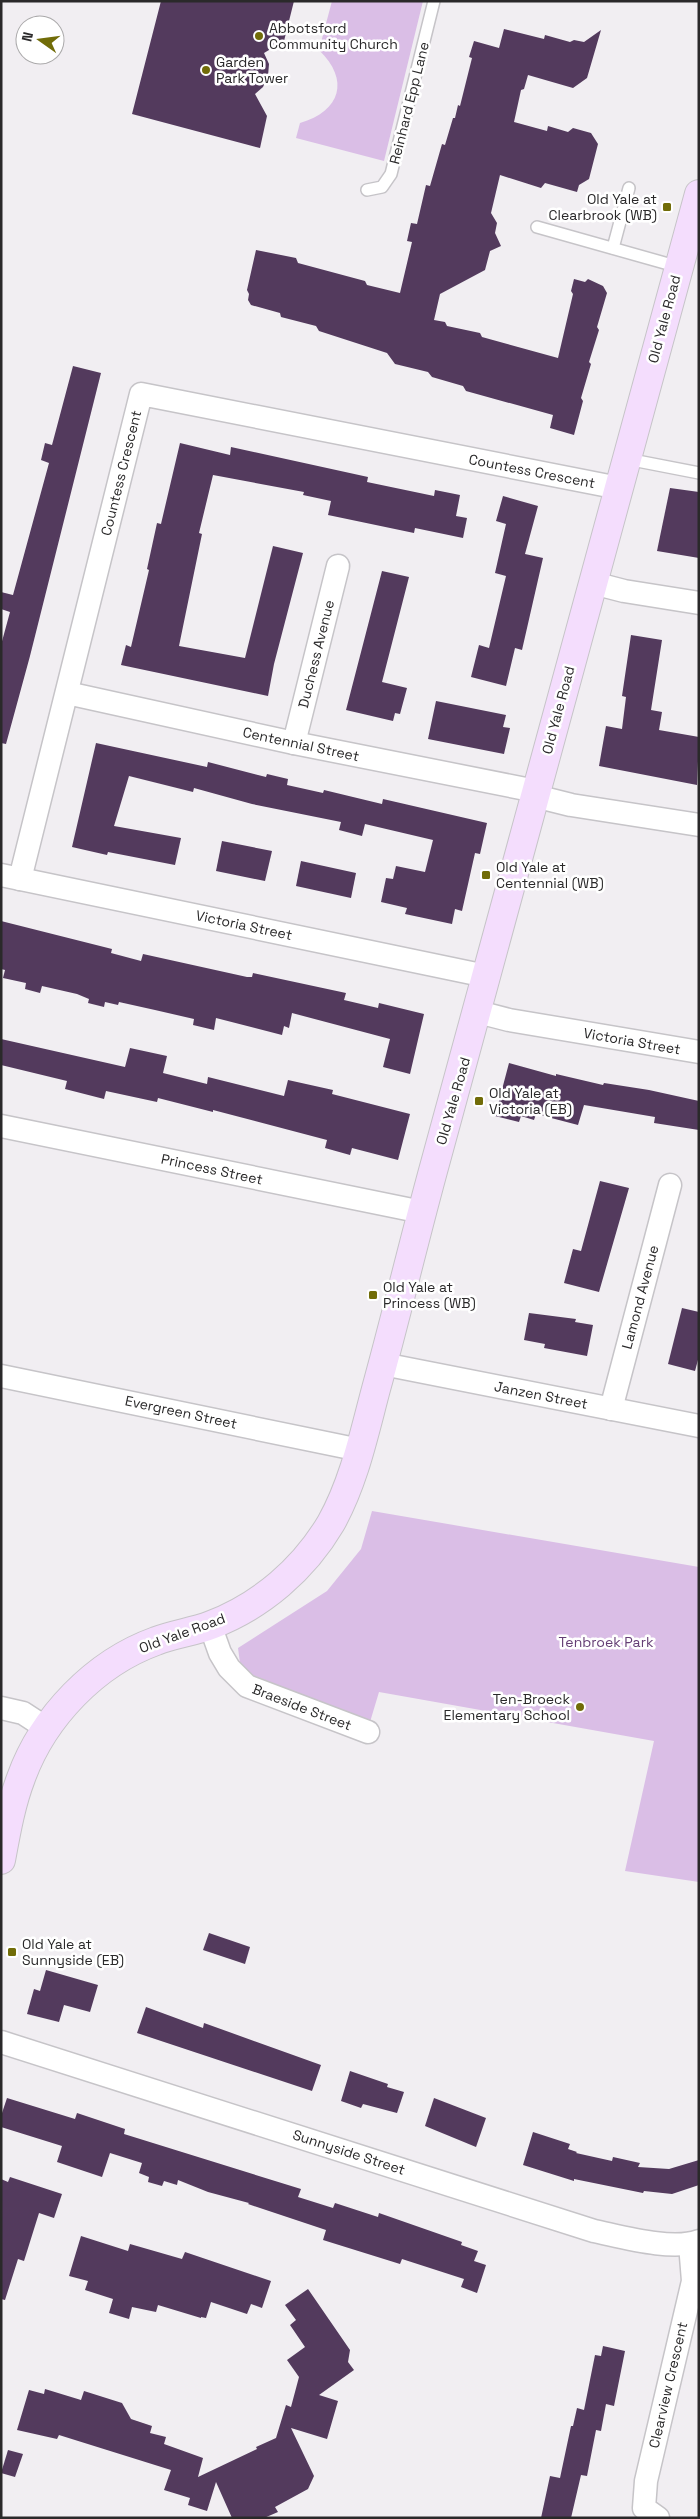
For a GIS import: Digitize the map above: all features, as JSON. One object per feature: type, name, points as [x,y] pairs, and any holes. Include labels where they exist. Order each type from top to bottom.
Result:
[{"type":"street","name":"Old Yale Road","points":[[1,1860],[20,1778],[33,1749],[46,1728],[68,1702],[115,1661],[156,1641],[210,1625],[260,1599],[300,1566],[317,1544],[332,1520],[352,1477],[535,794],[699,194]]},
{"type":"street","name":"Countess Crescent","points":[[11,877],[67,693],[140,394],[619,488]]},
{"type":"street","name":"Duchess Avenue","points":[[294,743],[338,566]]},
{"type":"street","points":[[593,583],[624,591],[699,602]]},
{"type":"street","name":"Centennial Street","points":[[67,693],[535,794],[571,805],[699,825]]},
{"type":"street","name":"Victoria Street","points":[[11,877],[486,976]]},
{"type":"street","name":"Victoria Street","points":[[478,1012],[509,1020],[699,1052]]},
{"type":"street","name":"Princess Street","points":[[1,1126],[422,1212]]},
{"type":"street","name":"Lamond Avenue","points":[[611,1409],[670,1185]]},
{"type":"street","name":"Janzen Street","points":[[383,1364],[699,1426]]},
{"type":"street","name":"Evergreen Street","points":[[1,1376],[360,1450]]},
{"type":"street","name":"Braeside Street","points":[[210,1625],[220,1653],[229,1668],[247,1686],[368,1732]]},
{"type":"street","points":[[1,1708],[23,1714],[46,1728]]},
{"type":"street","name":"Sunnyside Street","points":[[1,2042],[564,2222],[626,2237],[662,2243],[694,2243]]},
{"type":"street","name":"Clearview Crescent","points":[[658,2518],[644,2508],[646,2481],[693,2281],[694,2243]]},
{"type":"lane","name":"Reinhard Epp Lane","points":[[367,190],[382,187],[391,174],[434,1]]},
{"type":"lane","points":[[613,248],[629,188]]},
{"type":"lane","points":[[537,227],[679,266]]},
{"type":"lane","points":[[627,459],[699,473]]},
{"type":"green space","points":[[332,1],[423,1],[384,161],[296,138],[300,123],[314,118],[325,111],[332,103],[336,93],[335,72],[329,61],[319,50]]},
{"type":"green space","name":"Tenbroek Park","points":[[372,1511],[699,1567],[699,1882],[625,1871],[654,1741],[379,1692],[370,1722],[250,1674],[240,1663],[238,1648],[327,1591],[361,1549]]},
{"type":"building","name":"Garden Park Tower","points":[[161,1],[294,1],[284,41],[264,53],[269,64],[268,76],[263,87],[255,94],[267,116],[260,148],[132,114]]},
{"type":"building","points":[[504,29],[544,39],[545,35],[570,42],[574,40],[584,42],[601,30],[587,78],[573,88],[528,75],[524,89],[521,90],[514,122],[547,131],[548,126],[568,132],[573,128],[591,133],[598,144],[589,179],[579,185],[577,192],[545,183],[541,188],[500,175],[491,213],[497,223],[495,233],[501,246],[490,251],[485,270],[440,294],[434,320],[445,322],[447,326],[480,333],[482,337],[558,358],[573,294],[571,291],[574,279],[585,282],[588,279],[603,286],[607,293],[597,327],[599,330],[589,362],[591,364],[581,398],[583,401],[574,435],[550,428],[553,415],[466,391],[463,386],[432,377],[428,372],[395,364],[387,353],[319,331],[316,326],[281,317],[280,313],[251,305],[248,300],[249,294],[247,290],[256,250],[296,258],[298,263],[365,281],[367,285],[400,293],[412,242],[407,241],[411,223],[417,224],[426,185],[430,186],[442,144],[445,145],[458,105],[460,106],[472,58],[469,57],[474,41],[499,48]]},
{"type":"building","points":[[73,366],[101,373],[6,744],[1,743],[1,645],[10,612],[1,609],[1,592],[13,595],[49,463],[41,460],[45,443],[52,445]]},
{"type":"building","points":[[180,443],[230,455],[231,447],[368,477],[367,482],[434,496],[435,490],[460,495],[456,516],[467,518],[463,538],[415,528],[414,533],[328,515],[331,501],[303,495],[304,492],[213,475],[199,533],[202,534],[179,646],[245,658],[273,546],[303,553],[274,664],[268,696],[121,665],[126,645],[131,647],[149,570],[147,569],[157,523],[161,524]]},
{"type":"building","points":[[670,488],[699,492],[699,558],[657,551]]},
{"type":"building","points":[[503,496],[538,506],[525,554],[543,558],[522,650],[515,648],[506,686],[471,677],[479,645],[489,648],[506,576],[495,573],[506,524],[496,521]]},
{"type":"building","points":[[382,571],[409,577],[382,682],[407,688],[400,714],[395,713],[393,721],[346,710]]},
{"type":"building","points":[[631,635],[662,640],[651,710],[662,712],[659,730],[699,737],[697,785],[599,766],[606,726],[622,729],[626,697],[622,696]]},
{"type":"building","points":[[436,701],[506,715],[503,727],[510,728],[504,754],[428,739]]},
{"type":"building","points":[[96,743],[207,767],[208,762],[266,777],[267,774],[288,779],[287,785],[323,793],[324,790],[382,804],[383,799],[487,823],[480,854],[475,853],[462,911],[455,909],[452,924],[405,914],[407,908],[381,902],[386,878],[393,879],[396,866],[425,872],[433,840],[365,824],[362,836],[339,830],[341,822],[252,804],[194,788],[193,792],[129,776],[114,826],[181,838],[175,865],[108,852],[107,855],[72,847]]},
{"type":"building","points":[[222,841],[272,851],[265,881],[216,871]]},
{"type":"building","points":[[301,861],[356,873],[351,898],[296,886]]},
{"type":"building","points":[[1,921],[112,949],[111,953],[141,961],[143,954],[247,977],[252,977],[253,973],[346,993],[344,1000],[378,1008],[379,1003],[424,1014],[410,1074],[383,1067],[390,1039],[292,1013],[289,1028],[284,1026],[282,1035],[216,1018],[214,1030],[193,1025],[194,1019],[119,1002],[118,1005],[105,1002],[104,1007],[88,1003],[89,999],[77,994],[42,986],[40,993],[25,989],[26,983],[3,978],[5,970],[1,969]]},
{"type":"building","points":[[1,1039],[125,1067],[130,1048],[167,1056],[163,1073],[207,1084],[208,1077],[284,1096],[288,1080],[333,1090],[332,1094],[410,1114],[398,1160],[352,1148],[350,1155],[325,1148],[327,1140],[213,1110],[213,1112],[158,1098],[157,1102],[106,1091],[104,1099],[65,1089],[67,1081],[1,1065]]},
{"type":"building","points":[[509,1063],[556,1076],[556,1074],[603,1085],[604,1083],[649,1090],[699,1101],[699,1130],[654,1123],[655,1117],[584,1105],[578,1125],[536,1114],[534,1120],[521,1116],[519,1122],[495,1116]]},
{"type":"building","points":[[600,1181],[629,1188],[599,1292],[564,1283],[573,1249],[581,1251]]},
{"type":"building","points":[[682,1308],[699,1312],[699,1356],[695,1371],[668,1364]]},
{"type":"building","points":[[529,1313],[576,1319],[575,1322],[593,1325],[587,1356],[544,1348],[545,1344],[524,1340]]},
{"type":"building","points":[[209,1933],[250,1947],[245,1964],[203,1950]]},
{"type":"building","points":[[46,1970],[98,1985],[90,2012],[64,2005],[59,2022],[27,2014],[34,1989],[40,1991]]},
{"type":"building","points":[[146,2007],[203,2028],[204,2023],[321,2065],[312,2091],[137,2033]]},
{"type":"building","points":[[350,2071],[388,2084],[387,2087],[404,2092],[397,2113],[363,2104],[361,2108],[341,2101]]},
{"type":"building","points":[[7,2098],[75,2119],[77,2113],[125,2129],[124,2134],[301,2189],[298,2197],[333,2208],[335,2203],[378,2217],[379,2213],[462,2242],[461,2245],[478,2251],[474,2261],[486,2265],[477,2293],[461,2287],[464,2279],[402,2259],[400,2264],[323,2240],[326,2230],[249,2203],[208,2192],[178,2180],[177,2185],[164,2181],[162,2186],[148,2182],[149,2177],[139,2173],[142,2163],[110,2153],[102,2177],[57,2162],[62,2146],[1,2127],[1,2116]]},
{"type":"building","points":[[434,2098],[486,2118],[476,2147],[425,2126]]},
{"type":"building","points":[[533,2132],[570,2144],[568,2149],[576,2153],[612,2161],[613,2157],[640,2163],[638,2167],[669,2169],[699,2160],[699,2185],[672,2194],[644,2191],[643,2193],[574,2179],[574,2181],[523,2165]]},
{"type":"building","points":[[10,2177],[62,2194],[54,2218],[39,2213],[24,2261],[18,2259],[5,2300],[1,2299],[1,2179],[8,2182]]},
{"type":"building","points":[[81,2236],[128,2251],[130,2244],[182,2259],[185,2252],[271,2281],[262,2308],[251,2304],[247,2314],[211,2302],[206,2318],[158,2305],[156,2312],[132,2307],[129,2319],[109,2313],[113,2299],[85,2290],[88,2281],[69,2276]]},
{"type":"building","points":[[308,2289],[350,2350],[348,2362],[354,2370],[319,2395],[338,2401],[327,2439],[291,2428],[314,2476],[308,2489],[275,2507],[278,2512],[264,2518],[232,2518],[216,2482],[207,2511],[188,2505],[190,2498],[164,2490],[171,2470],[59,2435],[57,2439],[17,2430],[29,2390],[44,2394],[45,2389],[81,2400],[84,2391],[122,2403],[131,2419],[152,2426],[150,2433],[166,2437],[164,2444],[203,2458],[198,2477],[257,2449],[256,2447],[276,2438],[286,2405],[291,2407],[299,2377],[287,2360],[305,2347],[290,2325],[296,2320],[285,2305]]},
{"type":"building","points":[[603,2346],[625,2351],[614,2406],[606,2404],[601,2431],[596,2430],[587,2476],[581,2475],[571,2518],[541,2518],[550,2476],[560,2478],[571,2426],[573,2426],[577,2408],[584,2410],[595,2355],[601,2356]]},
{"type":"building","points":[[8,2450],[23,2454],[15,2477],[1,2473]]},
{"type":"place","name":"Abbotsford Community Church","points":[[259,36]]},
{"type":"place","name":"Garden Park Tower","points":[[206,70]]},
{"type":"place","name":"Old Yale at Clearbrook (WB)","points":[[667,207]]},
{"type":"place","name":"Old Yale at Centennial (WB)","points":[[486,875]]},
{"type":"place","name":"Old Yale at Victoria (EB)","points":[[479,1101]]},
{"type":"place","name":"Old Yale at Princess (WB)","points":[[373,1295]]},
{"type":"place","name":"Ten-Broeck Elementary School","points":[[580,1707]]},
{"type":"place","name":"Old Yale at Sunnyside (EB)","points":[[12,1952]]}]
